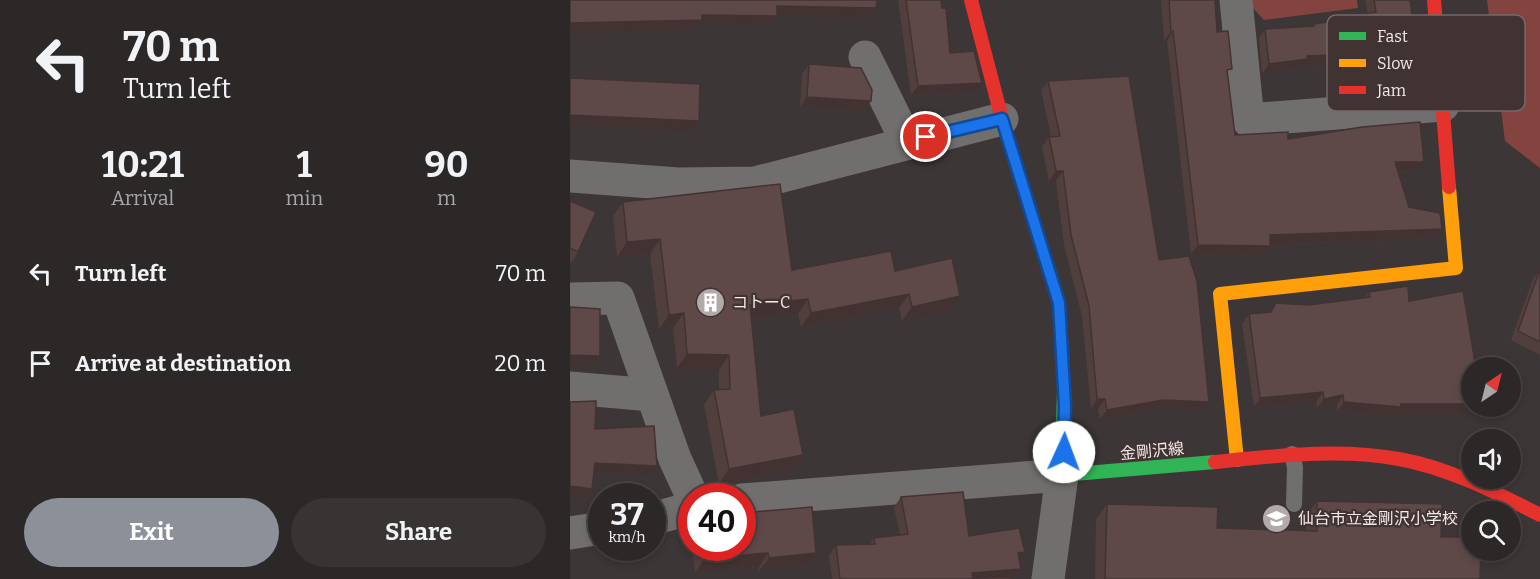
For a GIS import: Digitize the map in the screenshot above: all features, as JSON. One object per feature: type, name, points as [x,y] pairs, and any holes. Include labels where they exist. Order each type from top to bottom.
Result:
[{"type":"street","points":[[971,0],[1002,119],[1059,303],[1065,406],[1062,476],[1048,579]]},
{"type":"street","points":[[1236,0],[1248,120],[1365,111]]},
{"type":"street","points":[[1434,0],[1435,15]]},
{"type":"street","points":[[865,57],[908,142]]},
{"type":"street","points":[[1237,460],[1220,294],[1456,268],[1443,111]]},
{"type":"street","points":[[570,176],[678,184],[755,183],[1002,119]]},
{"type":"street","points":[[570,299],[618,298],[675,459],[686,483]]},
{"type":"street","points":[[570,388],[652,395]]},
{"type":"street","name":"金剛沢線","points":[[1062,476],[1292,454],[1355,454],[1401,459],[1459,477],[1503,496],[1540,516]]},
{"type":"street","points":[[756,499],[1062,476]]},
{"type":"street","points":[[570,533],[588,530]]},
{"type":"lane","points":[[1292,454],[1295,467],[1294,504]]},
{"type":"shaded area","points":[[1251,0],[1357,0],[1358,8],[1264,20],[1251,6]]},
{"type":"shaded area","points":[[1487,0],[1540,0],[1540,168],[1505,141],[1501,111],[1525,111],[1525,15],[1489,15]]},
{"type":"building","points":[[570,0],[877,0],[876,8],[777,6],[777,16],[702,15],[702,20],[570,23]]},
{"type":"building","points":[[906,0],[941,0],[942,8],[946,8],[950,53],[974,51],[982,83],[918,86]]},
{"type":"building","points":[[1169,0],[1215,0],[1217,32],[1228,31],[1232,69],[1227,70],[1235,135],[1288,132],[1288,139],[1362,127],[1420,122],[1424,162],[1395,162],[1409,207],[1440,213],[1442,229],[1270,235],[1270,246],[1198,245]]},
{"type":"building","points":[[1374,0],[1410,0],[1412,15],[1368,15],[1368,13],[1376,12]]},
{"type":"building","points":[[1327,22],[1327,55],[1307,56],[1308,59],[1269,64],[1265,29],[1314,26],[1314,24]]},
{"type":"building","points":[[809,64],[861,68],[872,90],[871,101],[807,97]]},
{"type":"building","points":[[1129,76],[1159,260],[1189,256],[1197,281],[1209,402],[1163,400],[1107,410],[1105,399],[1097,399],[1089,306],[1071,235],[1063,171],[1056,171],[1049,137],[1060,136],[1048,81]]},
{"type":"building","points":[[570,78],[700,84],[699,121],[570,115]]},
{"type":"building","points":[[780,184],[792,270],[891,251],[895,271],[952,258],[960,296],[912,307],[909,294],[811,313],[808,299],[750,305],[761,416],[794,409],[803,455],[729,469],[714,390],[730,389],[729,355],[687,354],[684,313],[669,315],[660,239],[627,242],[623,202]]},
{"type":"building","points":[[570,201],[596,212],[578,252],[570,248]]},
{"type":"building","points":[[1540,269],[1540,342],[1518,331]]},
{"type":"building","points":[[1408,286],[1409,301],[1463,291],[1474,357],[1461,357],[1461,404],[1401,404],[1401,407],[1344,402],[1343,395],[1324,399],[1323,392],[1260,398],[1249,314],[1271,312],[1276,303],[1309,305],[1370,297],[1369,292]]},
{"type":"building","points":[[570,307],[600,309],[600,356],[570,355]]},
{"type":"building","points":[[596,401],[595,429],[654,426],[657,466],[595,463],[593,483],[588,483],[588,488],[570,486],[570,402]]},
{"type":"building","points":[[963,492],[969,536],[1019,528],[1025,552],[1018,553],[1021,569],[972,573],[973,579],[840,579],[836,545],[875,544],[874,538],[908,534],[901,497]]},
{"type":"building","points":[[1317,501],[1442,504],[1441,537],[1461,537],[1461,561],[1481,561],[1480,579],[1105,579],[1107,504],[1218,507],[1217,528],[1317,531]]},
{"type":"building","points":[[812,507],[816,553],[769,558],[768,553],[756,554],[756,512]]},
{"type":"traffic: fast","points":[[1064,387],[1062,475],[1215,462]]},
{"type":"traffic: slow","points":[[1237,460],[1220,294],[1456,268],[1449,187]]},
{"type":"traffic: jam","points":[[971,0],[1002,119],[1059,303],[1064,387]]},
{"type":"traffic: jam","points":[[1434,0],[1435,15]]},
{"type":"traffic: jam","points":[[1443,111],[1449,187]]},
{"type":"traffic: jam","points":[[1215,462],[1330,454],[1399,459],[1454,475],[1540,515]]},
{"type":"place","name":"コトーC","points":[[711,302]]},
{"type":"place","name":"仙台市立金剛沢小学校","points":[[1277,518]]},
{"type":"route","points":[[926,137],[1002,119],[1059,303],[1065,406],[1064,452]]}]
